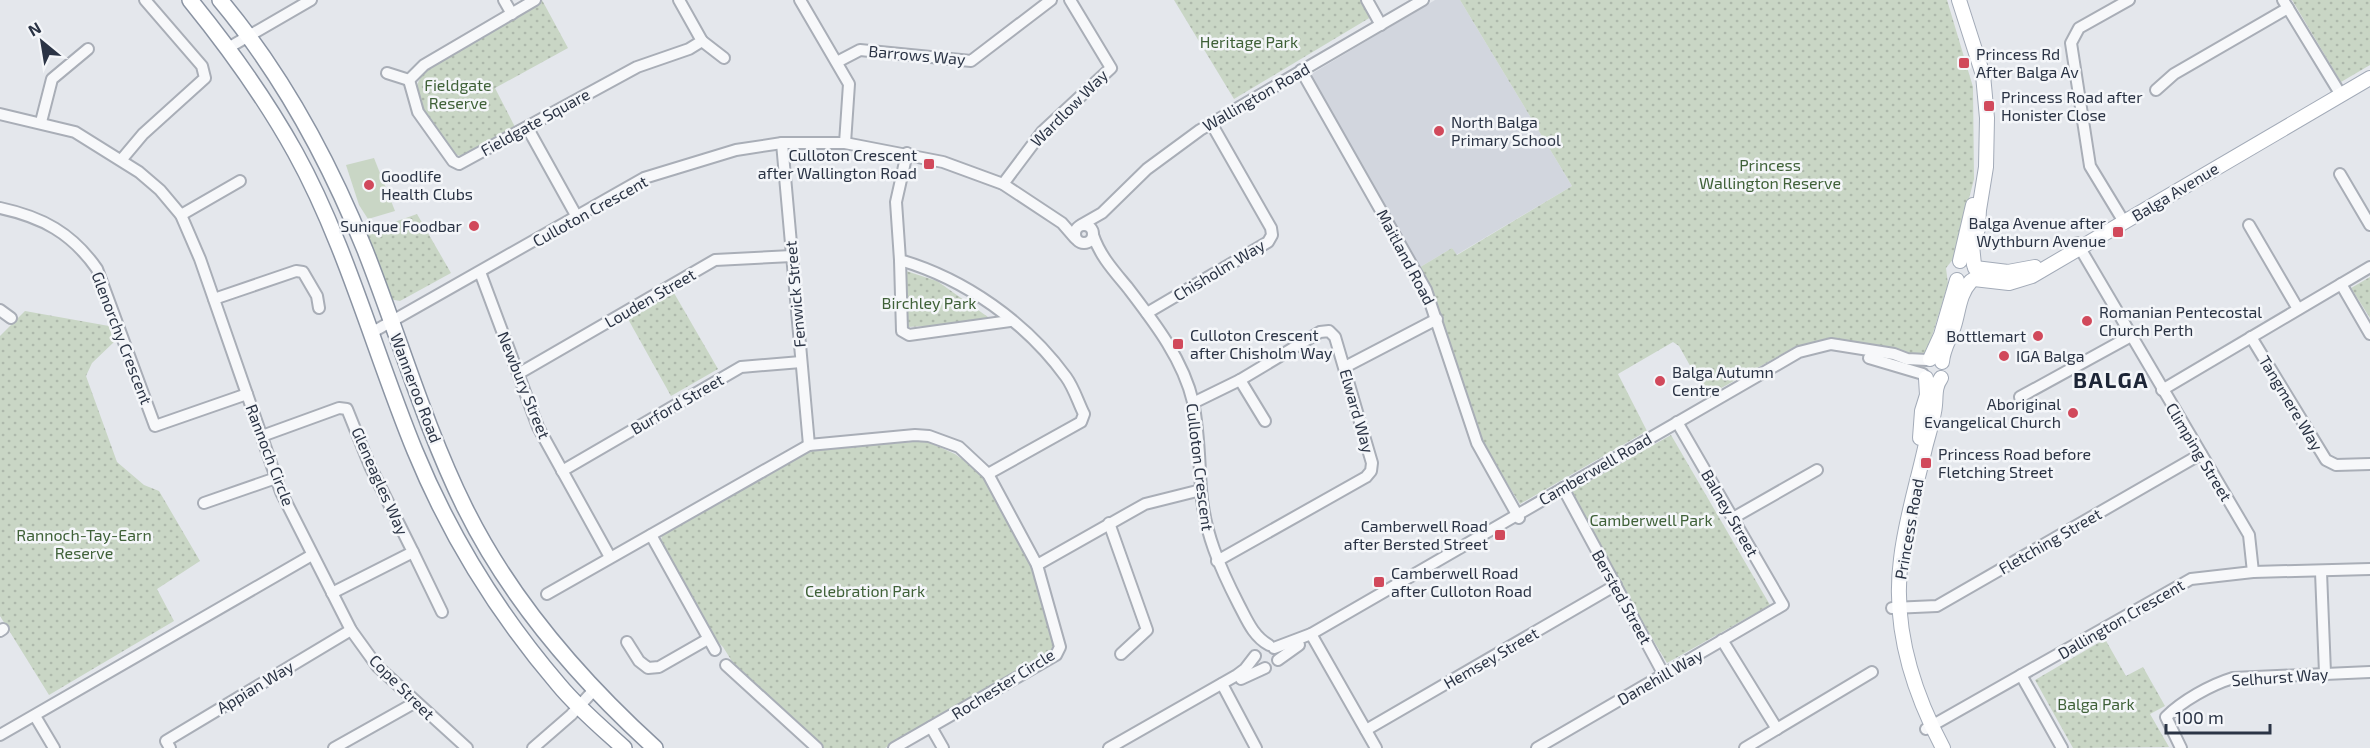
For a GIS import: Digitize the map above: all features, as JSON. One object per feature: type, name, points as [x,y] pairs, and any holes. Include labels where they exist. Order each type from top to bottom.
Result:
[{"type":"highway","name":"Wanneroo Road","points":[[190,0],[228,48],[296,153],[371,333],[417,456],[475,571],[559,686],[624,748]]},
{"type":"highway","name":"Wanneroo Road","points":[[220,0],[248,35],[285,91],[329,170],[366,253],[442,457],[466,509],[494,560],[529,612],[594,690],[655,748]]},
{"type":"main road","name":"Princess Road","points":[[1952,0],[1977,77],[1983,167]]},
{"type":"main road","name":"Princess Road","points":[[1930,367],[1953,329],[1959,303],[1971,271],[1988,126],[1983,75],[1959,0]]},
{"type":"main road","name":"Balga Avenue","points":[[2340,92],[2370,70]]},
{"type":"main road","name":"Balga Avenue","points":[[1957,280],[1964,283],[1971,271],[2015,282],[2032,276],[2123,219],[2340,92],[2370,78]]},
{"type":"main road","name":"Princess Road","points":[[1943,748],[1918,714],[1900,659],[1894,559],[1920,437],[1930,367],[1957,280]]},
{"type":"main road","name":"Princess Road","points":[[1896,608],[1903,544],[1934,412],[1935,388],[1945,371],[1930,367]]},
{"type":"main road","name":"Princess Road","points":[[1928,727],[1937,748]]},
{"type":"street","points":[[122,159],[143,134],[205,78],[202,66],[145,0]]},
{"type":"street","points":[[228,48],[311,0]]},
{"type":"street","points":[[504,0],[512,14]]},
{"type":"street","points":[[387,73],[409,80],[424,65],[535,0]]},
{"type":"street","points":[[679,0],[702,41],[724,58]]},
{"type":"street","points":[[800,0],[849,84],[845,143]]},
{"type":"street","name":"Barrows Way","points":[[837,62],[860,50],[971,61],[1051,0]]},
{"type":"street","name":"Wardlow Way","points":[[1003,184],[1042,132],[1111,68],[1070,0]]},
{"type":"street","points":[[1367,0],[1381,25]]},
{"type":"street","name":"Wallington Road","points":[[1080,233],[1147,169],[1211,123],[1423,0]]},
{"type":"street","points":[[2123,219],[2090,166],[2071,43],[2079,28],[2129,0]]},
{"type":"street","points":[[2156,90],[2174,74],[2286,4],[2340,92]]},
{"type":"street","name":"Fieldgate Square","points":[[409,80],[418,112],[453,161],[459,164],[637,67],[689,49],[702,41]]},
{"type":"street","points":[[41,122],[52,80],[88,49]]},
{"type":"street","name":"Maitland Road","points":[[1300,70],[1426,290],[1477,443],[1518,516]]},
{"type":"street","name":"Rannoch Circle","points":[[0,114],[75,132],[122,159],[160,190],[181,215],[214,299],[276,478],[312,555]]},
{"type":"street","name":"Chisholm Way","points":[[1147,312],[1268,242],[1272,235],[1271,228],[1211,123]]},
{"type":"street","points":[[527,127],[577,217]]},
{"type":"street","name":"Culloton Crescent","points":[[371,333],[644,178],[736,150],[782,143],[845,143],[908,153],[943,162],[1003,184],[1080,233],[1099,251],[1147,312],[1177,359],[1193,403],[1200,452],[1201,490],[1209,536],[1217,561],[1252,629],[1255,654]]},
{"type":"street","name":"Fenwick Street","points":[[782,143],[810,445]]},
{"type":"street","points":[[908,153],[896,202],[902,331],[909,335],[1010,321]]},
{"type":"street","points":[[2340,174],[2370,225]]},
{"type":"street","points":[[181,215],[240,181]]},
{"type":"street","name":"Glenorchy Crescent","points":[[0,208],[44,221],[64,232],[84,250],[97,269],[155,426],[247,394]]},
{"type":"street","name":"Wallington Road","points":[[1093,233],[1102,213]]},
{"type":"street","points":[[2249,225],[2298,309]]},
{"type":"street","name":"Culloton Crescent","points":[[1080,233],[1088,226],[1099,251]]},
{"type":"street","name":"Climping Street","points":[[2079,245],[2249,535],[2253,572]]},
{"type":"street","name":"Louden Street","points":[[518,374],[716,261],[792,256]]},
{"type":"street","points":[[900,260],[956,280],[1034,339],[1067,379],[1084,414],[1082,422],[988,474]]},
{"type":"street","points":[[2162,390],[2370,267]]},
{"type":"street","points":[[214,299],[296,271],[303,272],[311,284],[319,308]]},
{"type":"street","name":"Newbury Street","points":[[480,272],[538,427],[610,557]]},
{"type":"street","points":[[2341,284],[2370,334]]},
{"type":"street","points":[[0,310],[11,318]]},
{"type":"street","points":[[1345,367],[1437,319]]},
{"type":"street","name":"Elward Way","points":[[1193,403],[1240,380],[1320,332],[1329,331],[1335,337],[1345,367],[1372,463],[1371,471],[1366,477],[1217,561]]},
{"type":"street","points":[[2020,397],[2131,336]]},
{"type":"street","name":"Tangmere Way","points":[[2251,338],[2326,460],[2336,465],[2370,464]]},
{"type":"street","name":"Camberwell Road","points":[[1278,660],[1312,636],[1518,516],[1678,424],[1801,357],[1819,351],[1930,367]]},
{"type":"street","name":"Burford Street","points":[[562,471],[741,367],[801,362]]},
{"type":"street","points":[[1240,380],[1265,421]]},
{"type":"street","name":"Gleneagles Way","points":[[262,436],[339,408],[347,409],[370,466],[413,552],[332,593]]},
{"type":"street","name":"Balney Street","points":[[1678,424],[1783,605]]},
{"type":"street","name":"Rochester Circle","points":[[547,594],[810,445],[929,436],[959,447],[988,474],[1037,565],[1060,647],[1056,655],[894,748]]},
{"type":"street","name":"Fletching Street","points":[[1896,608],[1937,606],[2201,454]]},
{"type":"street","points":[[1733,518],[1817,470]]},
{"type":"street","points":[[204,503],[276,478]]},
{"type":"street","points":[[1037,565],[1145,504],[1201,490]]},
{"type":"street","name":"Bersted Street","points":[[1564,491],[1664,675]]},
{"type":"street","points":[[1109,523],[1147,630],[1120,654]]},
{"type":"street","points":[[651,535],[716,650]]},
{"type":"street","points":[[413,552],[442,612]]},
{"type":"street","points":[[0,735],[312,555]]},
{"type":"street","name":"Cope Street","points":[[312,555],[351,630],[377,666],[467,748]]},
{"type":"street","name":"Dallington Crescent","points":[[1928,727],[2191,579],[2253,572],[2370,569]]},
{"type":"street","points":[[2321,572],[2325,673]]},
{"type":"street","name":"Hemsey Street","points":[[1366,730],[1616,585]]},
{"type":"street","name":"Danehill Way","points":[[1537,748],[1783,605]]},
{"type":"street","name":"Culloton Crescent","points":[[1252,629],[1272,646]]},
{"type":"street","name":"Appian Way","points":[[170,748],[166,741],[351,630]]},
{"type":"street","points":[[1312,636],[1376,748]]},
{"type":"street","name":"Camberwell Road","points":[[1272,646],[1312,636]]},
{"type":"street","points":[[627,642],[639,661],[648,668],[659,667],[708,639]]},
{"type":"street","points":[[1722,640],[1777,729]]},
{"type":"street","points":[[1110,748],[1223,686],[1255,671],[1272,667],[1278,660],[1272,646],[1262,646],[1245,669],[1223,686],[1121,748]]},
{"type":"street","points":[[1255,654],[1259,665],[1265,668]]},
{"type":"street","points":[[726,665],[817,748]]},
{"type":"street","points":[[1745,748],[1872,672]]},
{"type":"street","name":"Selhurst Way","points":[[2181,748],[2166,717],[2183,703],[2222,681],[2233,678],[2370,672]]},
{"type":"street","points":[[2021,675],[2062,748]]},
{"type":"street","points":[[1223,686],[1256,748]]},
{"type":"street","points":[[533,748],[579,707],[594,690]]},
{"type":"street","points":[[334,748],[416,702]]},
{"type":"street","points":[[35,716],[54,748]]},
{"type":"street","points":[[931,727],[943,748]]},
{"type":"shaded area","name":"North Balga Primary School","points":[[1435,0],[1460,0],[1572,186],[1456,255],[1452,248],[1417,269],[1308,76]]},
{"type":"green space","name":"Fieldgate Reserve","points":[[542,0],[568,48],[495,88],[515,127],[464,156],[453,155],[426,117],[418,101],[417,87],[426,68]]},
{"type":"green space","name":"Heritage Park","points":[[1174,0],[1361,0],[1371,17],[1234,99]]},
{"type":"green space","name":"Princess Wallington Reserve","points":[[1460,0],[1947,0],[1973,87],[1974,179],[1954,258],[1946,268],[1948,284],[1924,362],[1836,341],[1793,348],[1707,396],[1679,346],[1673,342],[1618,374],[1647,431],[1520,504],[1481,441],[1417,269],[1452,248],[1457,255],[1572,186]]},
{"type":"green space","points":[[2292,0],[2370,0],[2370,65],[2341,82]]},
{"type":"green space","name":"Goodlife Health Clubs","points":[[374,158],[395,211],[368,219],[359,205],[346,165]]},
{"type":"green space","points":[[417,214],[451,273],[400,301],[389,299],[364,233]]},
{"type":"green space","name":"Birchley Park","points":[[903,270],[937,281],[995,322],[908,327]]},
{"type":"green space","points":[[2370,277],[2370,318],[2351,288]]},
{"type":"green space","points":[[674,293],[718,369],[671,396],[628,319]]},
{"type":"green space","name":"Rannoch-Tay-Earn Reserve","points":[[25,311],[109,326],[114,342],[92,363],[86,376],[117,462],[144,485],[159,491],[200,561],[157,589],[174,621],[49,695],[0,616],[0,336]]},
{"type":"green space","name":"Camberwell Park","points":[[1671,435],[1770,605],[1667,663],[1565,495]]},
{"type":"green space","name":"Celebration Park","points":[[926,441],[955,454],[981,473],[1030,563],[1054,648],[1050,653],[885,748],[822,748],[740,674],[723,647],[712,636],[660,544],[663,532],[810,450]]},
{"type":"green space","name":"Balga Park","points":[[2105,639],[2126,676],[2143,667],[2165,706],[2150,714],[2169,747],[2073,748],[2035,680]]},
{"type":"place","name":"Princess Rd After Balga Av","points":[[1964,63]]},
{"type":"place","name":"Princess Road after Honister Close","points":[[1989,106]]},
{"type":"place","name":"North Balga Primary School","points":[[1439,131]]},
{"type":"place","name":"Culloton Crescent after Wallington Road","points":[[929,164]]},
{"type":"place","name":"Goodlife Health Clubs","points":[[369,185]]},
{"type":"place","name":"Sunique Foodbar","points":[[474,226]]},
{"type":"place","name":"Balga Avenue after Wythburn Avenue","points":[[2118,232]]},
{"type":"place","name":"Romanian Pentecostal Church Perth","points":[[2087,321]]},
{"type":"place","name":"Bottlemart","points":[[2038,336]]},
{"type":"place","name":"Culloton Crescent after Chisholm Way","points":[[1178,344]]},
{"type":"place","name":"IGA Balga","points":[[2004,356]]},
{"type":"place","name":"Balga Autumn Centre","points":[[1660,381]]},
{"type":"place","name":"Aboriginal Evangelical Church","points":[[2073,413]]},
{"type":"place","name":"Princess Road before Fletching Street","points":[[1926,463]]},
{"type":"place","name":"Camberwell Road after Bersted Street","points":[[1500,535]]},
{"type":"place","name":"Camberwell Road after Culloton Road","points":[[1379,582]]},
{"type":"district","name":"BALGA","points":[[2111,380]]}]
